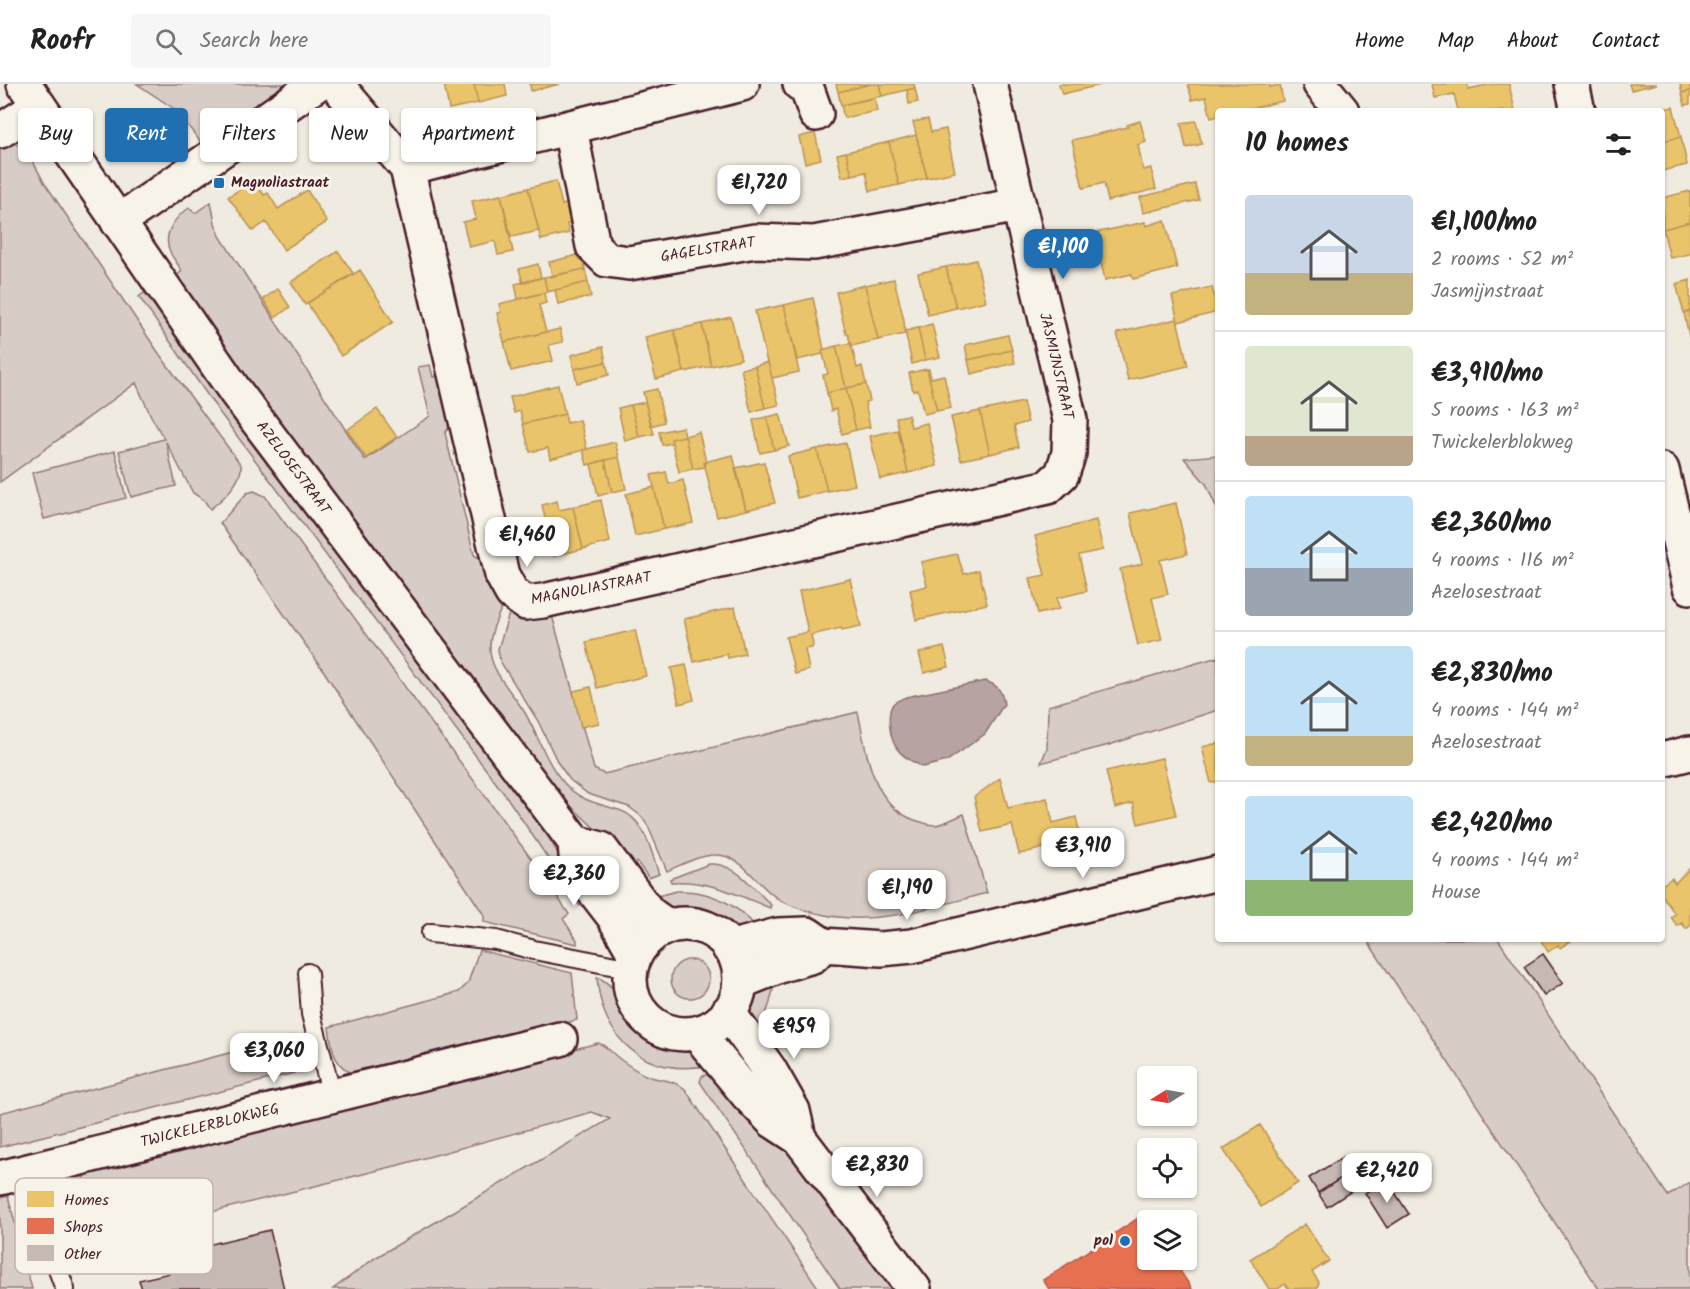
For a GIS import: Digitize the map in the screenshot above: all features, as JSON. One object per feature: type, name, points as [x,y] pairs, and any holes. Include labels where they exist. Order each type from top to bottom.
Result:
[{"type":"street","points":[[118,222],[317,84]]},
{"type":"street","name":"MAGNOLIASTRAAT","points":[[336,84],[407,168],[502,575],[512,593],[526,603],[1048,488],[1062,474]]},
{"type":"street","points":[[407,168],[742,84]]},
{"type":"street","points":[[800,84],[806,86],[816,114]]},
{"type":"street","name":"JASMIJNSTRAAT","points":[[990,84],[1070,420],[1069,453],[1062,474]]},
{"type":"street","points":[[1320,84],[1340,108]]},
{"type":"street","points":[[1572,84],[1577,108]]},
{"type":"street","points":[[0,131],[32,95]]},
{"type":"street","name":"AZELOSESTRAAT","points":[[32,95],[235,391],[575,842],[577,869],[614,917],[633,962]]},
{"type":"street","name":"GAGELSTRAAT","points":[[570,128],[593,246],[607,260],[629,263],[754,242],[814,243],[1019,205]]},
{"type":"street","points":[[1665,483],[1690,587]]},
{"type":"street","points":[[1665,759],[1690,753]]},
{"type":"street","points":[[575,842],[601,849],[650,914],[667,926]]},
{"type":"street","points":[[729,948],[778,935],[807,934],[823,945],[881,949],[912,946],[1215,874]]},
{"type":"street","points":[[684,923],[700,925],[725,940],[729,948],[738,966],[740,982],[737,995],[728,1012],[708,1029],[697,1033],[676,1034],[661,1029],[637,1008],[631,992],[633,962],[641,945],[652,934],[667,926],[684,923]]},
{"type":"street","points":[[740,982],[813,956],[823,945]]},
{"type":"street","points":[[728,1012],[769,1069],[793,1111],[799,1138]]},
{"type":"street","points":[[697,1033],[753,1101],[773,1121],[799,1138],[914,1289]]},
{"type":"street","name":"TWICKELERBLOKWEG","points":[[15,1174],[560,1040]]},
{"type":"lane","points":[[431,933],[495,940],[534,950],[633,962]]},
{"type":"lane","points":[[308,973],[311,1014],[332,1096]]},
{"type":"lane","points":[[59,1274],[64,1289]]},
{"type":"shaded area","points":[[137,84],[293,84],[257,108],[200,108],[200,141],[188,126],[188,108],[173,108]]},
{"type":"shaded area","points":[[12,142],[18,145],[18,162],[33,162],[160,355],[241,465],[241,471],[235,484],[210,509],[204,500],[193,493],[166,442],[176,486],[131,497],[119,451],[164,439],[136,383],[0,482],[0,149]]},
{"type":"shaded area","points":[[211,202],[220,236],[365,460],[430,416],[418,367],[430,365],[433,377],[441,375],[452,424],[445,433],[474,555],[486,562],[504,601],[491,637],[490,649],[494,666],[503,683],[525,713],[555,772],[569,788],[580,796],[619,810],[635,820],[646,836],[659,874],[649,878],[637,862],[630,867],[604,837],[558,794],[240,375],[173,279],[182,271],[168,247],[168,234],[178,217],[189,208],[195,213]]},
{"type":"shaded area","points":[[145,292],[250,438],[539,820],[571,877],[588,900],[580,906],[508,799],[220,413],[139,297]]},
{"type":"shaded area","points":[[115,451],[126,498],[44,519],[32,473]]},
{"type":"shaded area","points":[[1215,455],[1215,504],[1206,484],[1184,458]]},
{"type":"shaded area","points":[[254,491],[265,496],[543,875],[569,914],[563,919],[577,940],[577,944],[484,922],[484,915],[323,670],[220,523],[247,493]]},
{"type":"shaded area","points":[[512,604],[552,615],[594,769],[604,774],[858,712],[869,762],[882,793],[892,806],[905,816],[927,824],[941,824],[964,814],[987,893],[907,913],[846,918],[807,911],[782,901],[734,859],[725,856],[703,857],[667,871],[648,826],[641,816],[629,807],[588,794],[570,780],[558,763],[538,721],[500,661],[498,649]]},
{"type":"shaded area","points":[[1215,658],[1215,711],[1109,745],[1041,763],[1047,748],[1048,706]]},
{"type":"shaded area","points":[[985,681],[999,689],[1004,704],[985,734],[947,761],[923,767],[901,754],[892,738],[890,726],[890,713],[894,703],[906,697]]},
{"type":"shaded area","points":[[709,864],[727,867],[743,877],[771,905],[770,908],[709,885],[671,882],[670,879]]},
{"type":"shaded area","points":[[677,891],[700,893],[721,900],[749,919],[757,928],[734,926],[671,906],[653,897]]},
{"type":"shaded area","points":[[1368,942],[1500,942],[1668,1196],[1690,1182],[1690,1289],[1599,1289]]},
{"type":"shaded area","points":[[479,950],[572,973],[577,1020],[358,1076],[343,1068],[335,1057],[329,1027],[459,992],[468,983]]},
{"type":"shaded area","points":[[690,960],[703,966],[709,979],[703,992],[690,998],[677,992],[671,979],[677,966]]},
{"type":"shaded area","points":[[597,977],[612,988],[636,1025],[649,1036],[690,1051],[710,1065],[687,1068],[666,1066],[648,1060],[631,1050],[607,1019],[600,999]]},
{"type":"shaded area","points":[[774,978],[769,1006],[756,1032],[750,1015],[753,1001],[761,989]]},
{"type":"shaded area","points":[[294,1036],[300,1057],[294,1073],[0,1147],[0,1113]]},
{"type":"shaded area","points":[[598,1043],[642,1073],[676,1083],[685,1089],[819,1289],[333,1289],[375,1258],[610,1119],[592,1112],[399,1165],[213,1212],[213,1178],[84,1178],[82,1173]]},
{"type":"shaded area","points":[[716,1073],[785,1145],[895,1289],[840,1289],[700,1082],[702,1076]]},
{"type":"shaded area","points":[[8,1196],[15,1223],[15,1274],[28,1274],[32,1289],[0,1289],[0,1198]]},
{"type":"building: Homes","points":[[444,84],[474,84],[478,103],[449,108]]},
{"type":"building: Homes","points":[[474,84],[505,84],[507,96],[478,103]]},
{"type":"building: Homes","points":[[530,84],[560,84],[531,91]]},
{"type":"building: Homes","points":[[836,84],[871,84],[838,92]]},
{"type":"building: Homes","points":[[879,84],[882,96],[841,105],[838,92]]},
{"type":"building: Homes","points":[[879,84],[914,84],[915,88],[882,96]]},
{"type":"building: Homes","points":[[1059,84],[1105,84],[1062,94]]},
{"type":"building: Homes","points":[[1188,84],[1270,84],[1270,87],[1280,85],[1283,101],[1252,108],[1215,108],[1215,117],[1211,118],[1206,97],[1192,100]]},
{"type":"building: Homes","points":[[1432,84],[1467,84],[1468,89],[1492,84],[1509,84],[1514,108],[1457,108],[1454,94],[1435,98]]},
{"type":"building: Homes","points":[[1629,84],[1657,84],[1631,90]]},
{"type":"building: Homes","points":[[1680,84],[1690,84],[1690,91],[1682,93]]},
{"type":"building: Homes","points":[[915,88],[918,102],[909,104],[907,90]]},
{"type":"building: Homes","points":[[1690,91],[1690,104],[1685,105],[1682,93]]},
{"type":"building: Homes","points":[[875,98],[877,111],[844,118],[841,105]]},
{"type":"building: Homes","points":[[1673,107],[1681,137],[1665,140],[1665,109]]},
{"type":"building: Homes","points":[[928,119],[931,132],[946,129],[955,172],[927,178],[913,122]]},
{"type":"building: Homes","points":[[1140,121],[1146,142],[1138,145],[1143,170],[1151,168],[1156,189],[1108,201],[1104,183],[1083,188],[1072,140],[1128,127],[1127,125]]},
{"type":"building: Homes","points":[[1196,121],[1202,144],[1186,148],[1181,123]]},
{"type":"building: Homes","points":[[815,133],[821,159],[805,163],[799,137]]},
{"type":"building: Homes","points":[[916,135],[927,178],[899,185],[889,142]]},
{"type":"building: Homes","points":[[1681,137],[1687,165],[1665,170],[1665,140]]},
{"type":"building: Homes","points":[[889,142],[899,185],[870,191],[866,172],[852,175],[846,152]]},
{"type":"building: Homes","points":[[846,152],[852,175],[842,177],[837,154]]},
{"type":"building: Homes","points":[[254,180],[264,195],[268,193],[278,209],[307,190],[327,222],[284,250],[266,222],[253,231],[228,197]]},
{"type":"building: Homes","points":[[556,181],[562,205],[570,203],[574,222],[567,224],[569,233],[541,240],[528,188]]},
{"type":"building: Homes","points":[[1195,184],[1199,200],[1143,213],[1140,197]]},
{"type":"building: Homes","points":[[528,188],[539,231],[511,237],[501,195]]},
{"type":"building: Homes","points":[[1690,191],[1690,222],[1665,228],[1665,197]]},
{"type":"building: Homes","points":[[501,195],[513,252],[498,255],[495,241],[469,247],[463,222],[476,219],[472,201]]},
{"type":"building: Homes","points":[[1165,220],[1177,268],[1133,279],[1132,274],[1105,280],[1094,233],[1145,222],[1146,226]]},
{"type":"building: Homes","points":[[1690,222],[1690,254],[1670,258],[1665,228]]},
{"type":"building: Homes","points":[[338,251],[353,273],[305,305],[291,282]]},
{"type":"building: Homes","points":[[582,254],[585,269],[549,277],[552,276],[549,262]]},
{"type":"building: Homes","points":[[976,260],[986,301],[956,308],[946,267]]},
{"type":"building: Homes","points":[[538,264],[541,278],[523,283],[519,269]]},
{"type":"building: Homes","points":[[946,267],[956,308],[928,315],[918,273]]},
{"type":"building: Homes","points":[[585,269],[588,282],[547,292],[544,277]]},
{"type":"building: Homes","points":[[360,270],[393,322],[341,356],[307,303]]},
{"type":"building: Homes","points":[[544,277],[547,292],[518,299],[515,284]]},
{"type":"building: Homes","points":[[894,279],[905,334],[878,340],[865,285]]},
{"type":"building: Homes","points":[[1690,280],[1690,311],[1684,313],[1676,284]]},
{"type":"building: Homes","points":[[588,282],[591,297],[558,304],[555,290]]},
{"type":"building: Homes","points":[[865,285],[878,340],[851,346],[836,292]]},
{"type":"building: Homes","points":[[1212,287],[1215,313],[1178,322],[1172,296]]},
{"type":"building: Homes","points":[[278,289],[290,307],[275,318],[263,299]]},
{"type":"building: Homes","points":[[544,293],[546,303],[539,305],[546,332],[504,342],[497,313],[501,312],[499,304]]},
{"type":"building: Homes","points":[[813,298],[824,349],[823,354],[797,360],[784,305]]},
{"type":"building: Homes","points":[[784,305],[799,372],[772,378],[755,311]]},
{"type":"building: Homes","points":[[1690,311],[1690,341],[1684,313]]},
{"type":"building: Homes","points":[[731,317],[741,359],[711,366],[702,324]]},
{"type":"building: Homes","points":[[1177,319],[1188,366],[1128,380],[1117,333]]},
{"type":"building: Homes","points":[[702,324],[711,366],[684,372],[674,330]]},
{"type":"building: Homes","points":[[932,324],[940,357],[925,360],[918,328]]},
{"type":"building: Homes","points":[[918,328],[925,360],[912,364],[905,331]]},
{"type":"building: Homes","points":[[560,329],[563,342],[549,345],[553,361],[511,371],[504,342]]},
{"type":"building: Homes","points":[[674,330],[684,372],[656,379],[645,337]]},
{"type":"building: Homes","points":[[1008,335],[1012,350],[968,360],[965,345]]},
{"type":"building: Homes","points":[[851,343],[857,368],[862,366],[866,384],[846,388],[836,346]]},
{"type":"building: Homes","points":[[836,346],[846,388],[827,393],[823,375],[828,374],[822,350]]},
{"type":"building: Homes","points":[[603,347],[606,362],[574,369],[571,355]]},
{"type":"building: Homes","points":[[1012,350],[1015,363],[971,374],[968,360]]},
{"type":"building: Homes","points":[[606,362],[609,375],[577,383],[574,369]]},
{"type":"building: Homes","points":[[768,362],[779,405],[765,408],[755,366]]},
{"type":"building: Homes","points":[[755,366],[765,408],[751,412],[741,369]]},
{"type":"building: Homes","points":[[927,369],[937,411],[924,414],[918,390],[913,391],[909,373]]},
{"type":"building: Homes","points":[[927,369],[929,369],[931,378],[944,375],[951,408],[937,411]]},
{"type":"building: Homes","points":[[866,384],[870,401],[865,402],[870,427],[856,430],[846,388]]},
{"type":"building: Homes","points":[[558,385],[565,414],[523,424],[520,411],[514,413],[510,397]]},
{"type":"building: Homes","points":[[846,388],[856,430],[842,434],[836,409],[831,411],[827,393]]},
{"type":"building: Homes","points":[[657,389],[664,422],[651,426],[643,392]]},
{"type":"building: Homes","points":[[645,402],[654,434],[639,437],[631,405]]},
{"type":"building: Homes","points":[[1023,402],[1028,422],[1014,426],[1019,447],[990,454],[980,411]]},
{"type":"building: Homes","points":[[631,405],[639,437],[625,441],[618,408]]},
{"type":"building: Homes","points":[[377,409],[397,437],[366,458],[347,430]]},
{"type":"building: Homes","points":[[980,411],[990,454],[961,460],[951,417]]},
{"type":"building: Homes","points":[[565,414],[567,423],[580,420],[587,449],[550,459],[548,448],[530,452],[523,424]]},
{"type":"building: Homes","points":[[780,414],[789,446],[774,450],[767,417]]},
{"type":"building: Homes","points":[[908,415],[911,427],[927,423],[937,466],[908,473],[896,417]]},
{"type":"building: Homes","points":[[767,417],[774,450],[760,453],[753,420]]},
{"type":"building: Homes","points":[[683,427],[685,436],[671,439],[672,443],[662,445],[659,432]]},
{"type":"building: Homes","points":[[898,430],[908,473],[880,479],[870,436]]},
{"type":"building: Homes","points":[[699,432],[706,462],[705,467],[693,469],[685,436]]},
{"type":"building: Homes","points":[[685,436],[693,469],[679,472],[671,439]]},
{"type":"building: Homes","points":[[615,442],[619,457],[587,465],[583,450]]},
{"type":"building: Homes","points":[[846,443],[855,485],[827,491],[817,449]]},
{"type":"building: Homes","points":[[817,449],[827,491],[797,498],[788,456]]},
{"type":"building: Homes","points":[[733,455],[746,510],[717,517],[704,462]]},
{"type":"building: Homes","points":[[619,457],[626,489],[612,492],[605,460]]},
{"type":"building: Homes","points":[[605,460],[612,492],[598,496],[591,464]]},
{"type":"building: Homes","points":[[764,462],[775,503],[746,510],[735,468]]},
{"type":"building: Homes","points":[[666,472],[669,484],[683,480],[693,523],[664,529],[651,475]]},
{"type":"building: Homes","points":[[654,487],[664,529],[635,536],[626,494]]},
{"type":"building: Homes","points":[[601,500],[610,542],[583,549],[573,507]]},
{"type":"building: Homes","points":[[557,501],[559,510],[573,507],[583,549],[554,556],[542,505]]},
{"type":"building: Homes","points":[[1176,503],[1187,554],[1160,560],[1168,594],[1152,598],[1162,640],[1138,645],[1120,569],[1142,564],[1130,513]]},
{"type":"building: Homes","points":[[1096,520],[1103,550],[1079,555],[1087,591],[1057,598],[1059,609],[1038,614],[1030,578],[1045,575],[1035,536]]},
{"type":"building: Homes","points":[[957,554],[964,574],[979,570],[987,604],[916,620],[910,590],[927,586],[921,562]]},
{"type":"building: Homes","points":[[850,579],[861,626],[811,635],[812,648],[805,649],[809,670],[795,674],[786,637],[808,632],[799,591]]},
{"type":"building: Homes","points":[[735,607],[745,654],[728,658],[727,654],[694,662],[684,619]]},
{"type":"building: Homes","points":[[635,630],[646,676],[597,688],[586,642]]},
{"type":"building: Homes","points":[[944,647],[949,667],[924,673],[919,653]]},
{"type":"building: Homes","points":[[686,665],[694,700],[679,704],[671,668]]},
{"type":"building: Homes","points":[[591,687],[599,723],[581,727],[573,691]]},
{"type":"building: Homes","points":[[1215,744],[1215,782],[1211,783],[1202,747]]},
{"type":"building: Homes","points":[[1162,758],[1176,815],[1138,824],[1133,803],[1115,808],[1106,771]]},
{"type":"building: Homes","points":[[1000,778],[1008,808],[1047,798],[1053,823],[1076,817],[1081,839],[1019,854],[1012,825],[982,832],[974,797]]},
{"type":"building: Homes","points":[[1690,868],[1690,926],[1686,929],[1682,923],[1677,926],[1671,917],[1675,914],[1665,899],[1665,883],[1672,878],[1675,883]]},
{"type":"building: Homes","points":[[1542,942],[1569,942],[1560,948],[1558,945],[1548,952]]},
{"type":"building: Homes","points":[[1260,1125],[1298,1183],[1261,1207],[1223,1149]]},
{"type":"building: Homes","points":[[1305,1224],[1329,1261],[1312,1272],[1319,1282],[1317,1288],[1289,1289],[1285,1284],[1278,1289],[1269,1289],[1250,1259]]},
{"type":"building: Shops","name":"pol","points":[[1137,1219],[1137,1270],[1180,1270],[1192,1289],[1049,1289],[1043,1280]]},
{"type":"building: Other","points":[[1543,954],[1563,983],[1544,996],[1524,967]]},
{"type":"building: Other","points":[[1343,1157],[1352,1171],[1318,1193],[1309,1178]]},
{"type":"building: Other","points":[[1352,1171],[1361,1185],[1327,1207],[1318,1193]]},
{"type":"building: Other","points":[[1386,1179],[1409,1214],[1387,1228],[1365,1193]]},
{"type":"building: Other","points":[[270,1230],[284,1289],[142,1289],[139,1280],[166,1274],[213,1274],[213,1244]]},
{"type":"place","name":"Magnoliastraat","points":[[219,183]]},
{"type":"place","name":"pol","points":[[1125,1241]]}]
